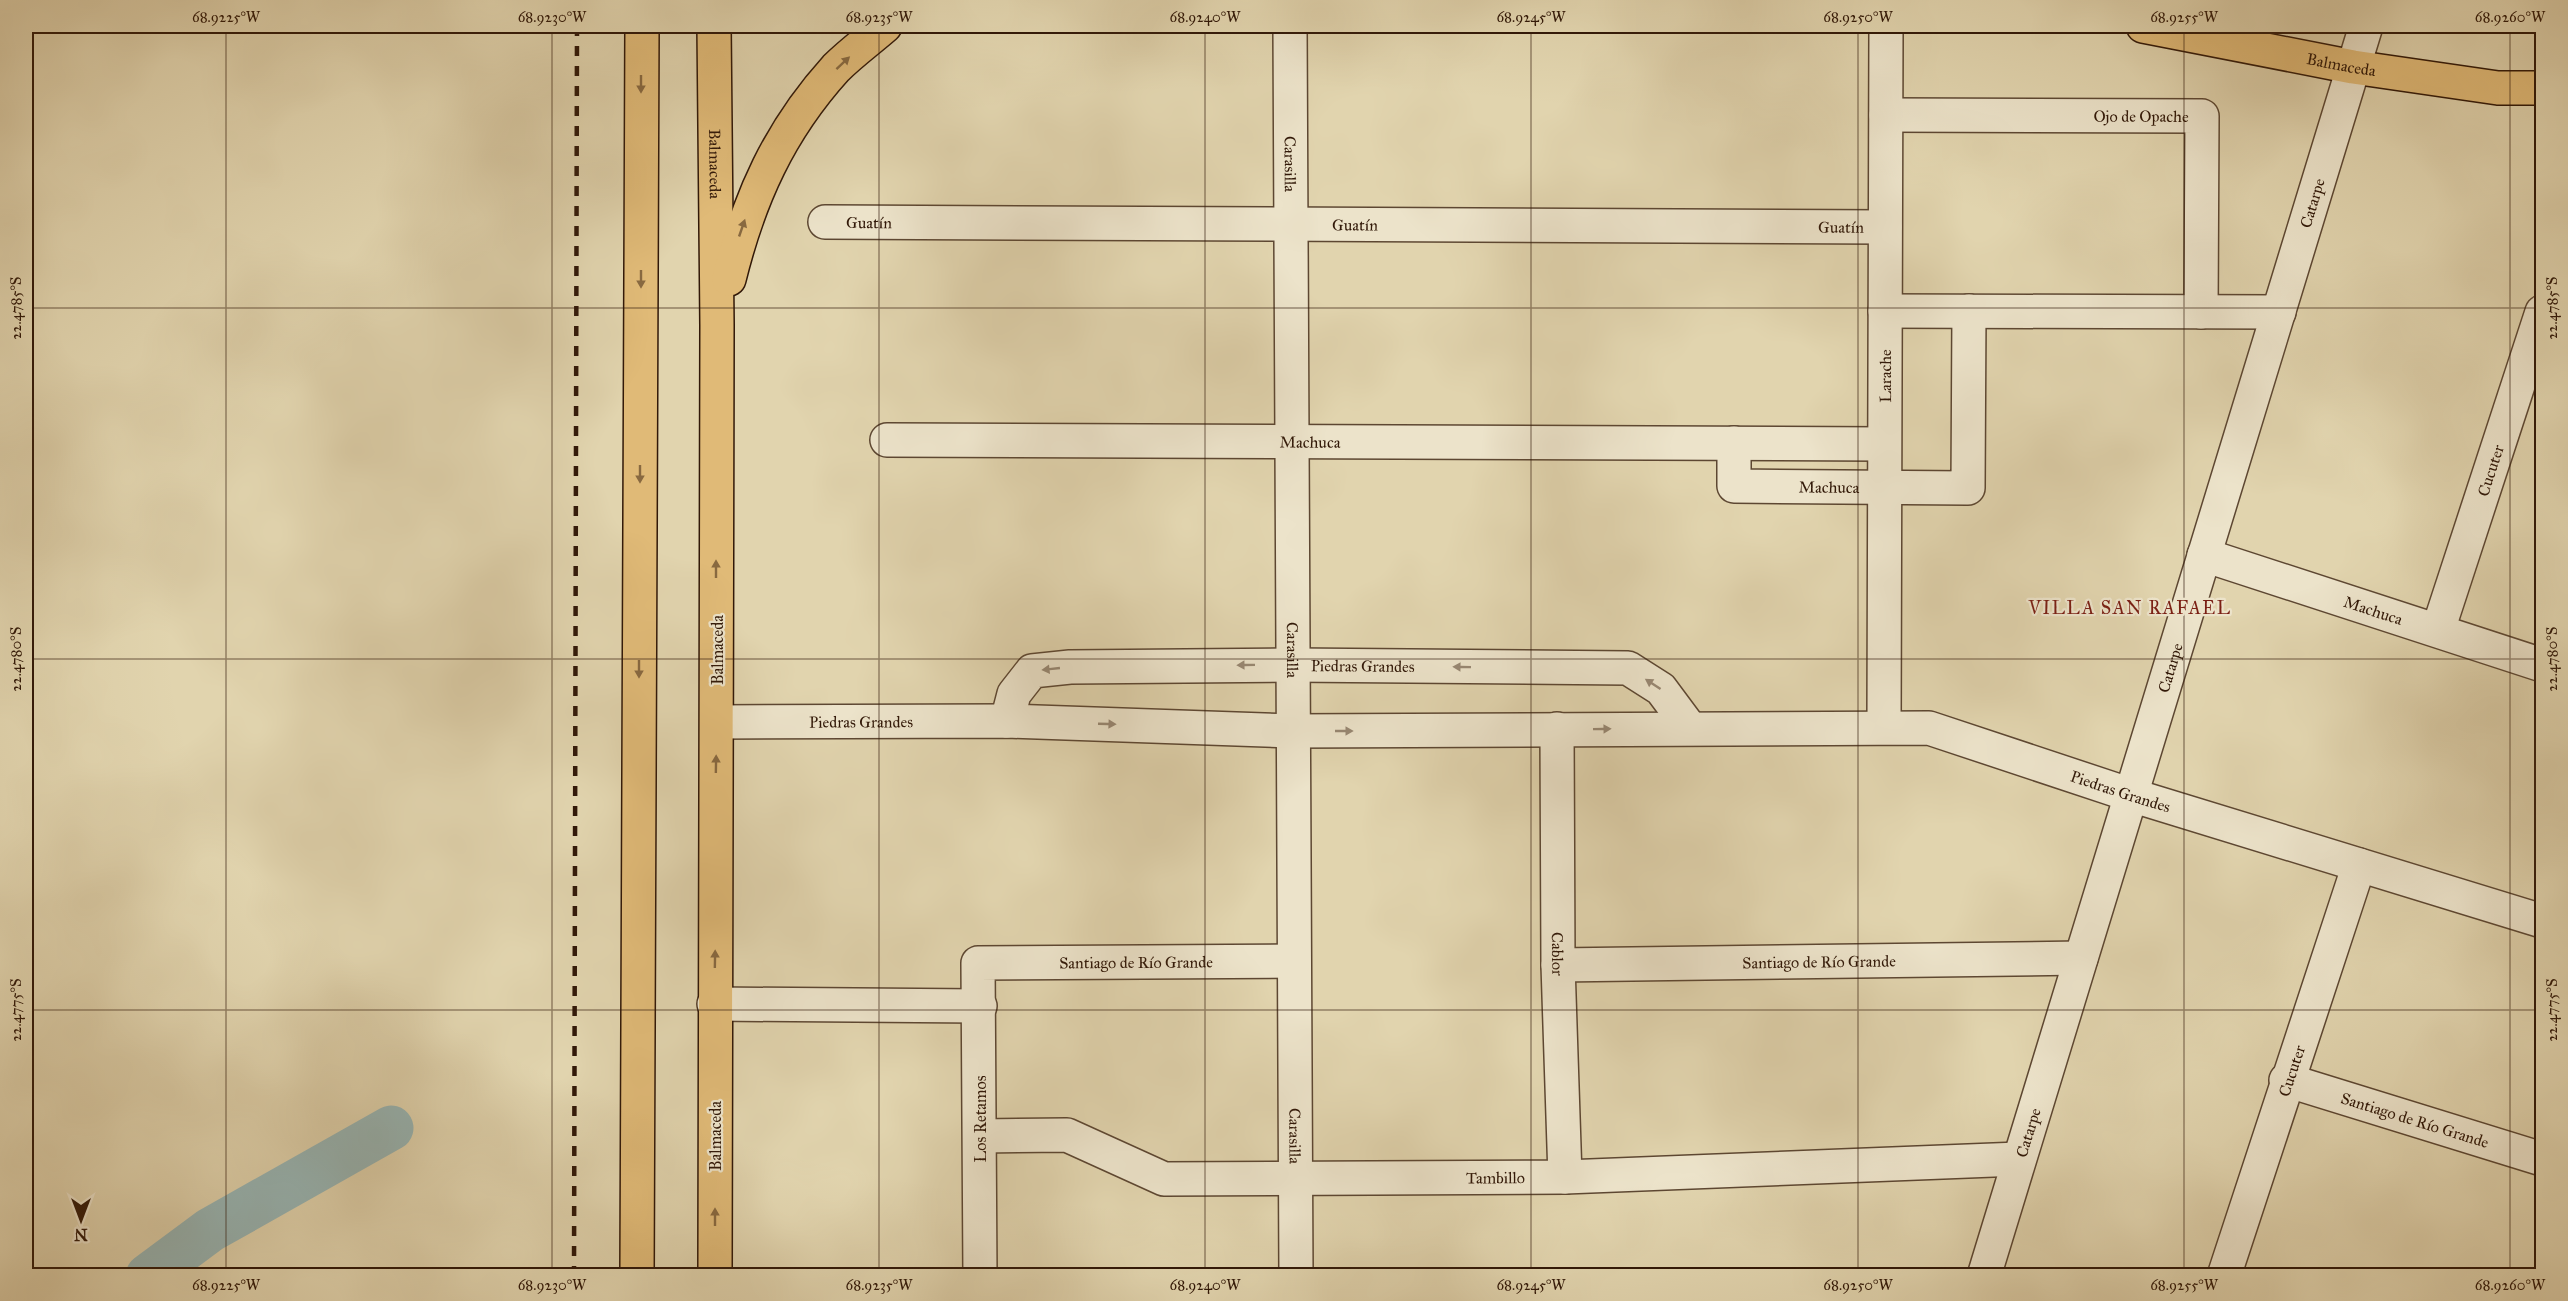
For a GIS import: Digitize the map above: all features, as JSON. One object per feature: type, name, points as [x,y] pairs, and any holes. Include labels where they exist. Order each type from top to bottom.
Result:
[{"type":"main road","points":[[637,1275],[642,26]]},
{"type":"main road","name":"Balmaceda","points":[[714,26],[717,325],[714,1004],[716,1275]]},
{"type":"main road","points":[[717,325],[740,232],[765,169],[785,135],[837,68],[885,26]]},
{"type":"main road","name":"Balmaceda","points":[[2144,26],[2354,67],[2498,88],[2542,88]]},
{"type":"street","name":"Carasilla","points":[[1290,26],[1296,1275]]},
{"type":"street","name":"Larache","points":[[1884,727],[1886,26]]},
{"type":"street","name":"Catarpe","points":[[1984,1275],[2366,26]]},
{"type":"street","name":"Ojo de Opache","points":[[1886,115],[2202,116],[2201,312]]},
{"type":"street","name":"Guatín","points":[[825,222],[1290,222],[1885,227]]},
{"type":"street","points":[[1885,311],[2279,312]]},
{"type":"street","name":"Machuca","points":[[1734,443],[1734,486],[1968,488],[1969,311]]},
{"type":"street","name":"Cucuter","points":[[2438,630],[2542,318]]},
{"type":"street","name":"Machuca","points":[[887,440],[1884,444]]},
{"type":"street","name":"Machuca","points":[[2204,555],[2542,665]]},
{"type":"street","name":"Piedras Grandes","points":[[1006,721],[1014,694],[1032,671],[1070,667],[1292,665],[1628,668],[1661,689],[1690,728]]},
{"type":"street","name":"Piedras Grandes","points":[[717,722],[1006,721],[1293,731],[1929,728],[2131,795],[2542,921]]},
{"type":"street","name":"Cablor","points":[[1557,729],[1558,965],[1565,1177]]},
{"type":"street","name":"Cucuter","points":[[2224,1275],[2286,1080],[2359,865]]},
{"type":"street","name":"Santiago de Río Grande","points":[[1558,965],[2081,958]]},
{"type":"street","name":"Santiago de Río Grande","points":[[978,963],[1294,961]]},
{"type":"street","name":"Los Retamos","points":[[978,963],[980,1275]]},
{"type":"street","points":[[714,1004],[980,1006]]},
{"type":"street","name":"Santiago de Río Grande","points":[[2286,1080],[2542,1160]]},
{"type":"street","name":"Tambillo","points":[[980,1136],[1067,1135],[1164,1179],[1565,1177],[2019,1159]]},
{"type":"waterway","points":[[148,1276],[210,1230],[391,1128]]},
{"type":"railway","points":[[574,1276],[577,26]]},
{"type":"district","name":"VILLA SAN RAFAEL","points":[[2130,608]]}]
